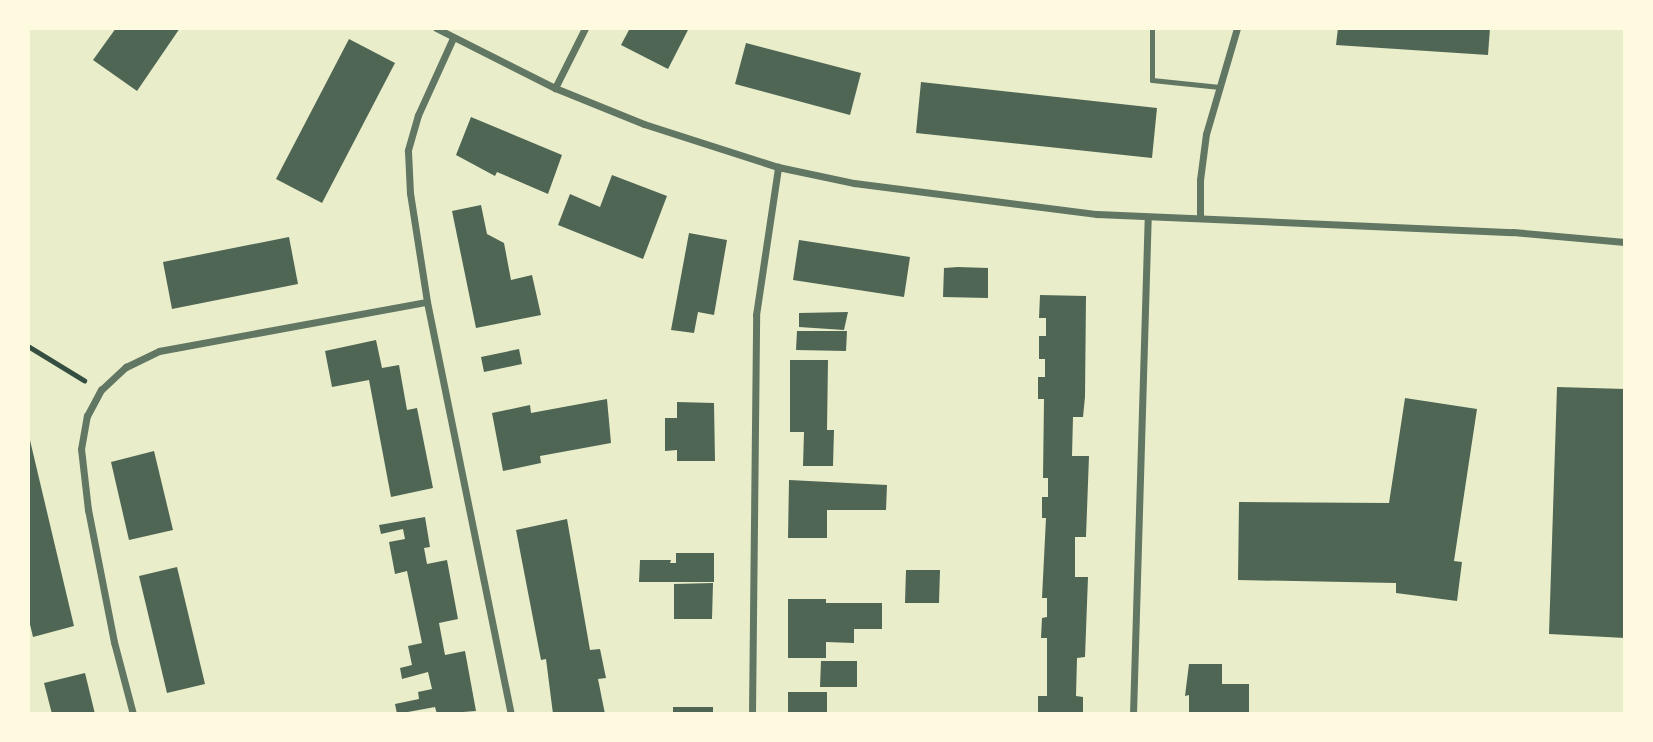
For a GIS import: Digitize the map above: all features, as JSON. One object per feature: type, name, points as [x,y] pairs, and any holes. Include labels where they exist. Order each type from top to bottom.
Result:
[{"type":"street","points":[[436,28],[555,88],[644,124],[778,167],[854,183],[1097,214],[1513,232],[1625,242]]},
{"type":"street","points":[[555,88],[585,28]]},
{"type":"street","points":[[1200,218],[1200,180],[1206,134],[1237,28]]},
{"type":"street","points":[[453,38],[418,116],[408,151],[410,193],[427,302],[511,714]]},
{"type":"street","points":[[752,714],[756,315],[778,167]]},
{"type":"street","points":[[1133,714],[1147,217]]},
{"type":"street","points":[[133,714],[114,642],[88,510],[81,449],[87,416],[101,390],[126,367],[159,351],[427,302]]},
{"type":"lane","points":[[1152,28],[1152,80],[1220,86]]},
{"type":"path","points":[[28,346],[101,390]]},
{"type":"building","points":[[116,28],[180,28],[137,91],[93,60]]},
{"type":"building","points":[[630,28],[689,28],[668,69],[621,45]]},
{"type":"building","points":[[1338,28],[1490,28],[1488,55],[1336,45]]},
{"type":"building","points":[[349,39],[395,63],[322,203],[276,179]]},
{"type":"building","points":[[746,43],[861,73],[850,115],[735,84]]},
{"type":"building","points":[[921,82],[1157,108],[1152,158],[916,133]]},
{"type":"building","points":[[471,117],[562,155],[548,194],[497,172],[495,176],[456,155]]},
{"type":"building","points":[[612,175],[667,196],[643,259],[558,225],[570,194],[600,207]]},
{"type":"building","points":[[481,205],[487,234],[504,243],[511,280],[532,275],[541,315],[476,328],[452,211]]},
{"type":"building","points":[[689,233],[727,240],[714,315],[698,312],[694,333],[671,330]]},
{"type":"building","points":[[289,237],[298,284],[172,309],[163,262]]},
{"type":"building","points":[[799,240],[910,257],[904,297],[793,280]]},
{"type":"building","points":[[944,268],[988,268],[988,298],[943,297]]},
{"type":"building","points":[[1040,295],[1086,296],[1085,397],[1083,417],[1073,417],[1072,456],[1089,456],[1086,537],[1075,537],[1075,577],[1088,577],[1085,657],[1077,658],[1076,696],[1083,697],[1083,714],[1038,714],[1038,696],[1047,696],[1047,638],[1041,638],[1042,618],[1047,617],[1047,598],[1042,598],[1046,518],[1042,518],[1042,497],[1048,497],[1048,478],[1043,478],[1044,399],[1038,399],[1038,377],[1045,377],[1045,359],[1039,359],[1039,336],[1046,336],[1046,318],[1039,318]]},
{"type":"building","points":[[848,312],[844,330],[799,327],[799,313]]},
{"type":"building","points":[[797,331],[847,331],[846,351],[796,350]]},
{"type":"building","points":[[376,340],[382,368],[399,365],[407,410],[417,408],[433,488],[391,497],[369,380],[332,387],[325,351]]},
{"type":"building","points":[[519,349],[522,364],[484,372],[481,357]]},
{"type":"building","points":[[790,360],[828,360],[827,430],[834,430],[833,466],[803,466],[804,432],[790,432]]},
{"type":"building","points":[[1557,387],[1625,389],[1625,638],[1549,634]]},
{"type":"building","points":[[1405,398],[1477,409],[1454,561],[1462,562],[1457,601],[1396,593],[1396,583],[1238,580],[1239,502],[1389,503]]},
{"type":"building","points":[[607,399],[611,443],[540,456],[541,463],[503,471],[492,413],[530,405],[531,413]]},
{"type":"building","points":[[677,402],[714,403],[715,461],[677,461],[677,450],[665,451],[665,418],[677,418]]},
{"type":"building","points":[[29,436],[74,626],[33,637],[28,616]]},
{"type":"building","points":[[154,451],[173,530],[129,540],[111,462]]},
{"type":"building","points":[[789,480],[887,485],[886,510],[827,510],[827,538],[788,538]]},
{"type":"building","points":[[425,517],[430,547],[424,548],[427,564],[447,560],[458,619],[439,623],[445,655],[465,651],[476,711],[437,714],[435,707],[397,714],[395,704],[419,699],[418,692],[432,689],[428,672],[402,679],[400,668],[412,665],[408,646],[422,643],[407,571],[395,574],[389,542],[405,539],[403,529],[381,534],[379,525]]},
{"type":"building","points":[[567,519],[590,650],[600,649],[606,678],[598,679],[605,714],[553,714],[546,659],[541,660],[516,530]]},
{"type":"building","points":[[676,553],[714,553],[714,582],[639,582],[640,560],[671,560],[670,563],[676,563]]},
{"type":"building","points":[[177,567],[205,684],[167,693],[139,576]]},
{"type":"building","points":[[906,570],[940,570],[939,603],[905,603]]},
{"type":"building","points":[[713,583],[712,619],[674,619],[674,584]]},
{"type":"building","points":[[788,599],[826,599],[826,603],[882,603],[882,629],[854,629],[854,643],[826,642],[826,658],[788,658]]},
{"type":"building","points":[[821,661],[857,661],[857,687],[820,687]]},
{"type":"building","points":[[1189,664],[1222,664],[1222,684],[1249,684],[1249,714],[1189,714],[1189,695],[1185,696]]},
{"type":"building","points":[[85,673],[95,714],[52,714],[44,683]]},
{"type":"building","points":[[788,692],[827,692],[827,714],[788,714]]},
{"type":"building","points":[[673,707],[713,707],[713,714],[673,714]]}]
